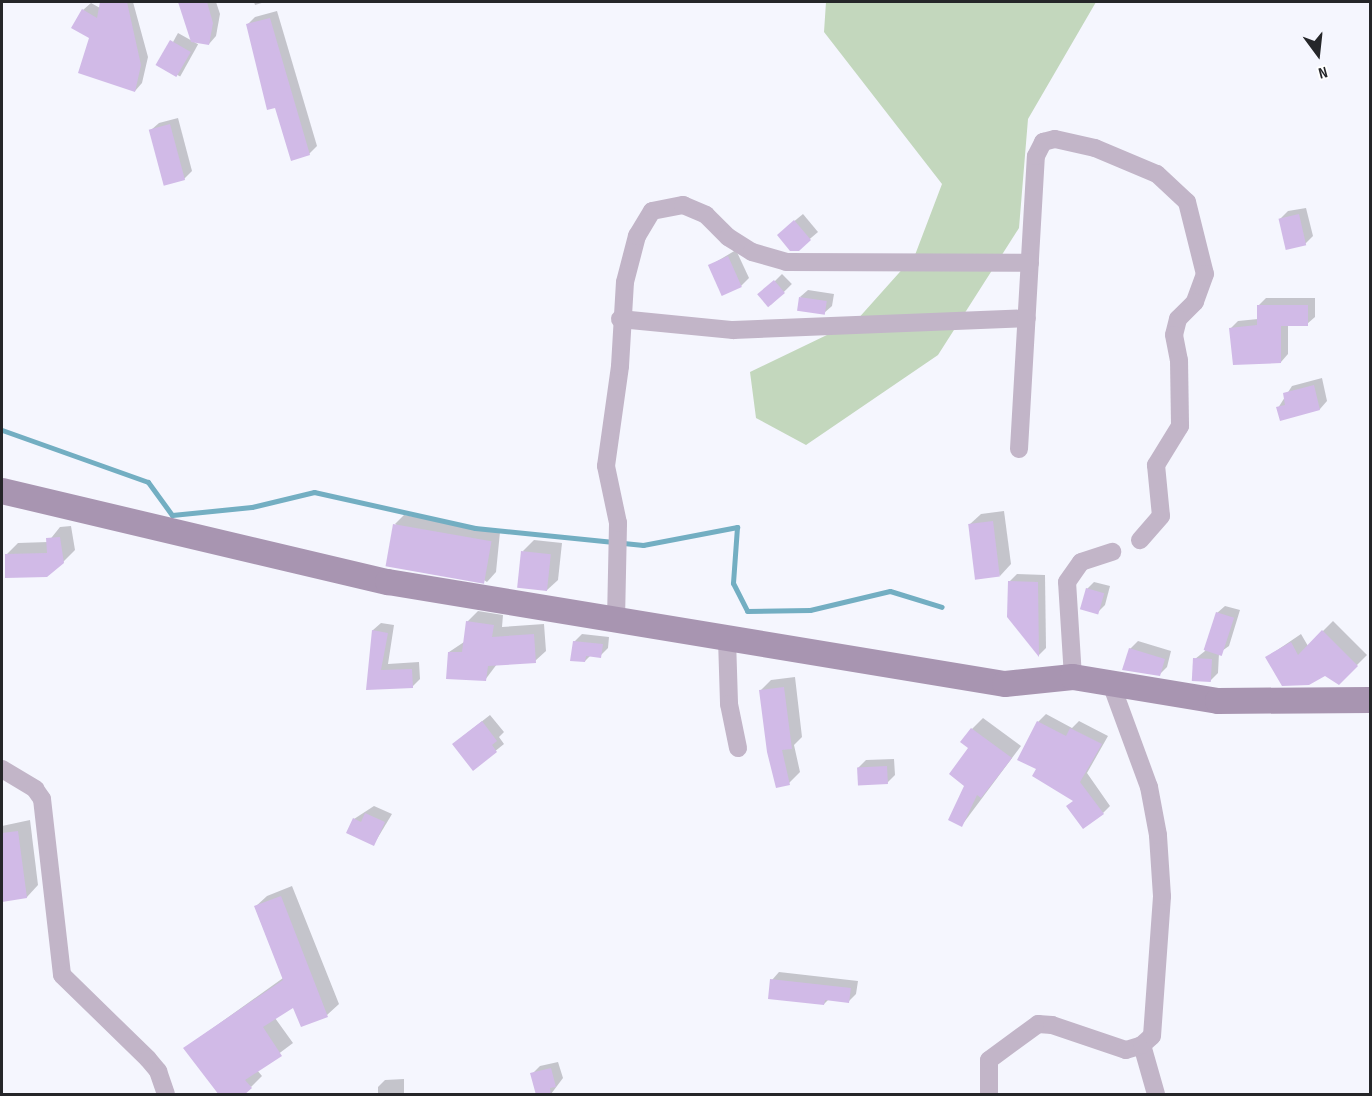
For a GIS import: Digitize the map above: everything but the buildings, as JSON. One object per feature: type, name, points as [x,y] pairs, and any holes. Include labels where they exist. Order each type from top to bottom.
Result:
[{"type":"street","points":[[1019,449],[1036,156],[1043,142],[1055,139],[1095,148],[1157,174],[1187,202],[1205,274],[1195,302],[1178,319],[1174,335],[1179,360],[1180,426],[1156,465],[1161,516],[1140,540]]},
{"type":"street","points":[[616,620],[618,523],[606,466],[620,366],[620,319],[625,282],[637,236],[652,211],[683,205],[705,215],[752,252],[786,262],[1030,264]]},
{"type":"street","points":[[620,319],[733,330],[1027,318]]},
{"type":"street","points":[[2,491],[388,582],[1005,684],[1073,677],[1110,681],[1218,701],[1371,699]]},
{"type":"street","points":[[1073,677],[1067,582],[1081,562],[1112,552]]},
{"type":"street","points":[[727,639],[729,704],[738,748]]},
{"type":"street","points":[[989,1095],[989,1060],[1038,1024],[1052,1025],[1126,1050],[1142,1046],[1152,1036],[1162,896],[1158,835],[1149,787],[1110,681]]},
{"type":"street","points":[[2,769],[35,789],[42,799],[62,975],[148,1059],[158,1071],[166,1095]]},
{"type":"street","points":[[1142,1046],[1156,1095]]},
{"type":"green space","points":[[826,2],[1096,2],[1028,119],[1019,228],[938,355],[806,445],[756,418],[750,372],[856,321],[915,255],[942,184],[824,32]]},
{"type":"waterway","points":[[2,430],[148,482],[172,515],[252,507],[314,492],[475,528],[643,545],[737,527],[733,583],[747,611],[810,610],[890,591],[942,607]]}]
